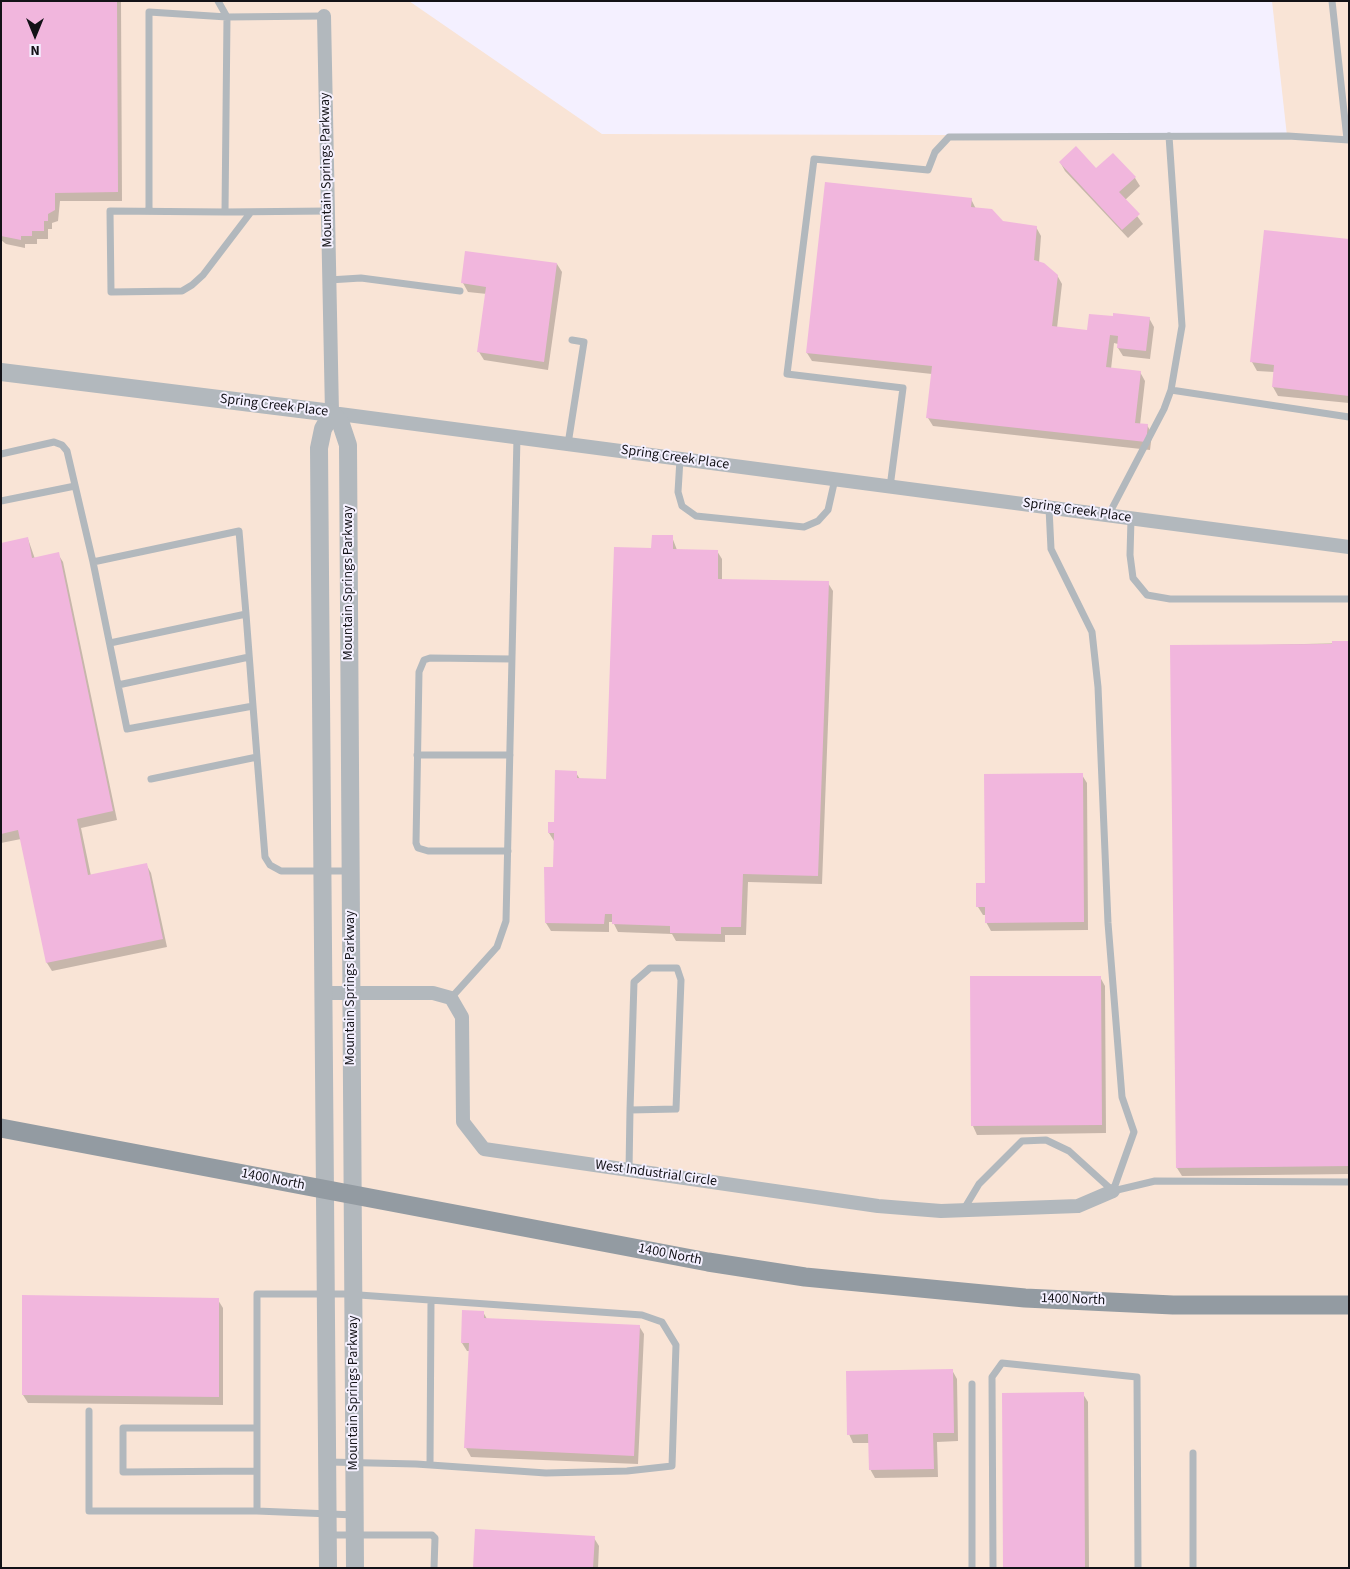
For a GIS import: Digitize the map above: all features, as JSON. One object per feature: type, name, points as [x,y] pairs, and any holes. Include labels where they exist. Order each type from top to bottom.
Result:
[{"type":"main road","name":"1400 North","points":[[1,1128],[325,1191],[708,1262],[903,1288],[1025,1298],[1173,1305],[1349,1305]]},
{"type":"street","name":"Mountain Springs Parkway","points":[[324,16],[332,414],[323,430],[320,448],[328,1568]]},
{"type":"street","name":"Spring Creek Place","points":[[1,372],[517,437],[1349,548]]},
{"type":"street","name":"Mountain Springs Parkway","points":[[332,414],[341,424],[348,445],[355,1568]]},
{"type":"street","points":[[324,993],[433,993],[451,998]]},
{"type":"street","name":"West Industrial Circle","points":[[451,998],[462,1017],[462,1122],[484,1149],[878,1206],[941,1211],[1078,1206],[1113,1191]]},
{"type":"lane","points":[[218,1],[227,17],[225,212]]},
{"type":"lane","points":[[890,487],[903,388],[787,374],[814,159],[928,170],[935,152],[949,137],[1288,136],[1348,140],[1332,1]]},
{"type":"lane","points":[[149,211],[149,12],[227,17],[324,16]]},
{"type":"lane","points":[[1108,516],[1164,409],[1171,390],[1182,326],[1169,136]]},
{"type":"lane","points":[[251,212],[203,275],[182,291],[111,292],[110,210],[328,212]]},
{"type":"lane","points":[[329,280],[361,278],[460,291]]},
{"type":"lane","points":[[568,444],[584,342],[572,340]]},
{"type":"lane","points":[[1171,390],[1349,417]]},
{"type":"lane","points":[[451,998],[496,947],[506,921],[517,437]]},
{"type":"lane","points":[[1,454],[54,442],[62,445],[67,451],[128,729],[253,706]]},
{"type":"lane","points":[[680,459],[680,499],[682,506],[696,516],[804,527],[818,521],[828,510],[835,479]]},
{"type":"lane","points":[[1,501],[75,486]]},
{"type":"lane","points":[[1049,508],[1051,549],[1092,632],[1098,688],[1108,923],[1120,1078],[1122,1097],[1134,1132],[1113,1191]]},
{"type":"lane","points":[[1131,519],[1130,555],[1133,578],[1147,595],[1170,599],[1349,599]]},
{"type":"lane","points":[[92,562],[239,530],[265,856],[270,865],[281,871],[351,871]]},
{"type":"lane","points":[[110,643],[246,614]]},
{"type":"lane","points":[[118,685],[249,657]]},
{"type":"lane","points":[[508,851],[428,851],[418,848],[416,843],[417,755],[419,672],[424,660],[430,658],[512,659]]},
{"type":"lane","points":[[417,755],[510,755]]},
{"type":"lane","points":[[151,778],[257,757]]},
{"type":"lane","points":[[629,1170],[630,1110],[634,982],[650,968],[677,968],[681,980],[676,1109],[630,1110]]},
{"type":"lane","points":[[963,1210],[979,1184],[1022,1142],[1046,1140],[1069,1150],[1113,1191]]},
{"type":"lane","points":[[1113,1191],[1154,1181],[1349,1182]]},
{"type":"lane","points":[[257,1511],[258,1294],[354,1295],[535,1306],[642,1315],[662,1322],[676,1345],[672,1466],[627,1471],[546,1473],[430,1465],[328,1462]]},
{"type":"lane","points":[[430,1465],[431,1301]]},
{"type":"lane","points":[[993,1568],[992,1377],[1002,1363],[1137,1377],[1138,1568]]},
{"type":"lane","points":[[972,1384],[972,1568]]},
{"type":"lane","points":[[89,1411],[89,1511],[257,1511],[355,1515]]},
{"type":"lane","points":[[257,1428],[123,1428],[122,1472],[257,1471]]},
{"type":"lane","points":[[1193,1453],[1193,1568]]},
{"type":"lane","points":[[328,1535],[432,1535],[435,1538],[434,1568]]},
{"type":"shaded area","points":[[1,1],[409,1],[602,134],[1287,136],[1272,1],[1349,1],[1349,1568],[1,1568]]},
{"type":"building","points":[[1,1],[117,1],[118,192],[55,193],[55,210],[48,214],[48,221],[44,221],[44,231],[32,231],[32,236],[21,236],[21,240],[1,236]]},
{"type":"building","points":[[1076,146],[1096,168],[1113,153],[1136,177],[1119,192],[1140,214],[1122,230],[1059,162]]},
{"type":"building","points":[[825,182],[972,198],[971,207],[992,209],[1003,221],[1037,226],[1034,260],[1044,263],[1058,275],[1052,326],[1087,330],[1089,314],[1113,316],[1113,313],[1150,317],[1146,351],[1117,348],[1118,336],[1110,335],[1106,367],[1141,371],[1135,423],[1148,424],[1146,442],[926,418],[932,366],[806,353]]},
{"type":"building","points":[[1264,230],[1349,239],[1349,396],[1272,387],[1274,365],[1250,362]]},
{"type":"building","points":[[465,251],[557,263],[544,362],[477,352],[486,287],[461,283]]},
{"type":"building","points":[[652,535],[673,535],[673,549],[718,550],[718,579],[829,581],[818,876],[743,874],[741,927],[721,927],[721,934],[670,933],[670,926],[612,924],[612,914],[605,914],[604,924],[545,923],[544,867],[553,867],[554,833],[548,833],[548,822],[554,822],[555,770],[577,771],[577,778],[606,779],[614,547],[651,548]]},
{"type":"building","points":[[28,537],[32,558],[59,552],[113,811],[77,819],[88,875],[147,863],[163,939],[46,963],[18,830],[1,834],[1,543]]},
{"type":"building","points":[[1332,641],[1349,641],[1349,1166],[1176,1168],[1170,645],[1332,644]]},
{"type":"building","points":[[1083,773],[1084,922],[985,923],[985,907],[976,907],[976,883],[985,883],[984,774]]},
{"type":"building","points":[[970,976],[1101,976],[1102,1125],[971,1126]]},
{"type":"building","points":[[22,1295],[219,1298],[219,1397],[22,1395]]},
{"type":"building","points":[[462,1310],[484,1311],[484,1318],[640,1325],[634,1456],[464,1448],[469,1343],[461,1343]]},
{"type":"building","points":[[953,1369],[954,1433],[933,1433],[934,1469],[869,1470],[868,1434],[847,1435],[846,1371]]},
{"type":"building","points":[[1084,1392],[1085,1568],[1003,1568],[1002,1393]]},
{"type":"building","points":[[475,1529],[595,1536],[593,1568],[473,1568]]}]
